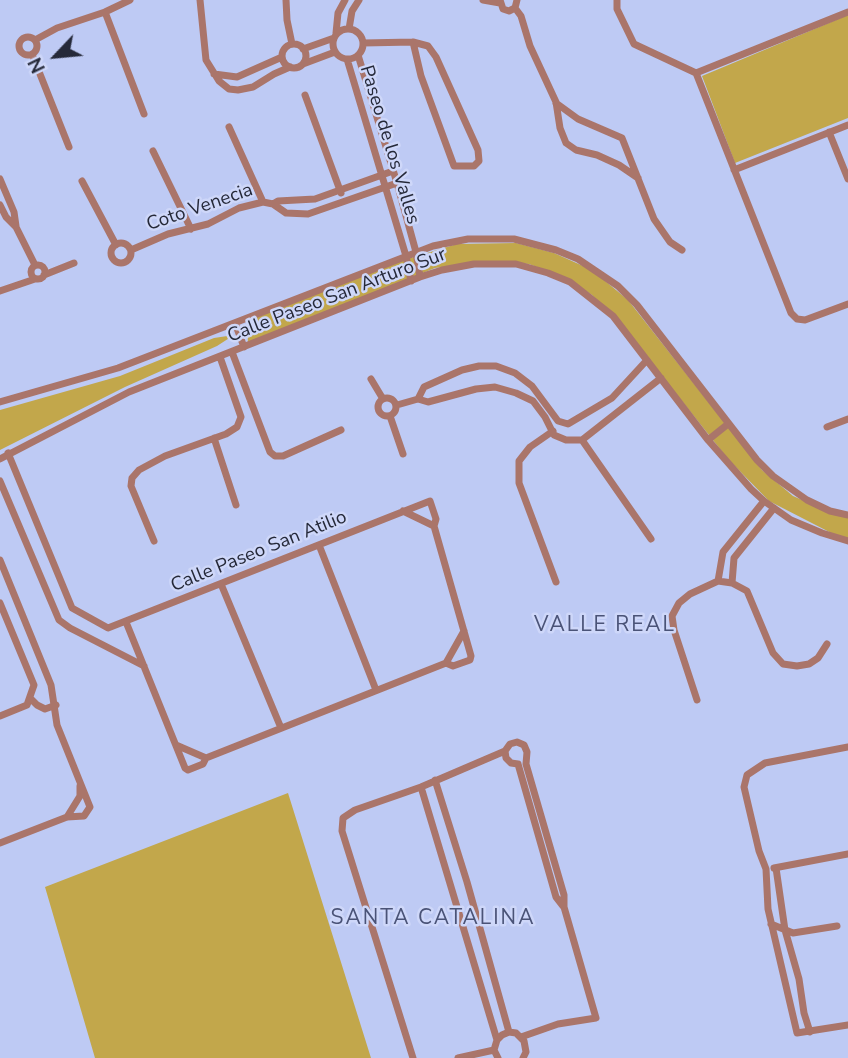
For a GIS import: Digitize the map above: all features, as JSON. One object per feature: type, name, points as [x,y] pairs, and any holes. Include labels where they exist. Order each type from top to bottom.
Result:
[{"type":"street","points":[[32,54],[22,52],[19,43],[26,37],[35,40],[57,28],[131,0]]},
{"type":"street","points":[[200,0],[205,53],[214,74],[229,89],[253,87],[290,67],[299,67],[335,52]]},
{"type":"street","points":[[286,0],[286,20],[292,44]]},
{"type":"street","points":[[335,52],[338,13],[345,0]]},
{"type":"street","points":[[349,29],[352,11],[359,0]]},
{"type":"street","points":[[483,0],[500,1],[506,10],[516,4],[530,46],[556,103],[559,128],[570,147],[619,165],[638,178]]},
{"type":"street","points":[[617,0],[617,9],[634,44],[696,73],[791,313],[797,319],[805,320],[848,304]]},
{"type":"street","points":[[105,12],[144,114]]},
{"type":"street","points":[[696,73],[848,12]]},
{"type":"street","points":[[292,44],[303,48],[349,29],[359,33],[363,43],[358,55],[347,59],[335,52]]},
{"type":"street","points":[[32,54],[37,47],[35,40]]},
{"type":"street","points":[[363,43],[413,42],[428,46],[436,57],[478,150],[479,161],[474,166],[454,166],[447,153],[421,76],[413,42]]},
{"type":"street","points":[[282,57],[284,49],[292,44]]},
{"type":"street","points":[[303,48],[306,56],[303,64]]},
{"type":"street","points":[[32,54],[69,147]]},
{"type":"street","name":"Paseo de los Valles","points":[[358,55],[397,183],[420,277]]},
{"type":"street","points":[[214,74],[237,77],[282,57]]},
{"type":"street","points":[[282,57],[290,67]]},
{"type":"street","name":"Paseo de los Valles","points":[[347,59],[406,256],[411,281]]},
{"type":"street","points":[[305,96],[344,200]]},
{"type":"street","points":[[556,103],[578,119],[622,138],[659,227],[673,246],[682,250]]},
{"type":"street","points":[[734,170],[848,125]]},
{"type":"street","points":[[229,127],[264,202]]},
{"type":"street","points":[[829,132],[848,179]]},
{"type":"street","points":[[153,151],[191,229]]},
{"type":"street","points":[[273,204],[278,201],[315,199],[393,170]]},
{"type":"street","points":[[0,180],[15,212],[16,227]]},
{"type":"street","points":[[82,181],[116,245]]},
{"type":"street","name":"Coto Venecia","points":[[131,250],[156,238],[208,224],[239,208],[264,202],[273,204],[286,214],[301,215],[397,183]]},
{"type":"street","points":[[0,205],[6,217],[16,227],[35,265],[44,268],[44,275]]},
{"type":"street","name":"Calle Paseo San Arturo Sur","points":[[0,402],[118,369],[416,252],[449,242],[489,238],[514,239],[578,260],[597,271],[637,305],[757,460],[789,489],[830,511],[848,515]]},
{"type":"street","points":[[123,243],[131,250],[127,261],[118,262],[112,257],[116,245],[123,243]]},
{"type":"street","points":[[0,291],[74,263]]},
{"type":"street","name":"Calle Paseo San Arturo Sur","points":[[0,459],[129,392],[420,277],[442,270],[488,263],[516,264],[548,272],[570,282],[613,316],[708,440],[764,501],[809,528],[848,541]]},
{"type":"street","points":[[35,265],[30,272],[35,279]]},
{"type":"street","points":[[234,323],[244,347]]},
{"type":"street","points":[[232,352],[270,452],[275,456],[283,456],[341,430]]},
{"type":"street","points":[[154,541],[131,486],[132,478],[139,470],[165,456],[237,427],[241,417],[220,357]]},
{"type":"street","points":[[418,399],[424,387],[462,370],[496,366],[516,373],[532,386],[558,421],[568,424],[612,398],[647,360]]},
{"type":"street","points":[[397,405],[418,399],[428,402],[476,389],[495,387],[533,401],[545,416],[552,432],[566,440],[582,440],[661,378]]},
{"type":"street","points":[[371,379],[383,399]]},
{"type":"street","points":[[383,399],[391,398],[397,405],[396,412],[390,416]]},
{"type":"street","points":[[383,399],[378,408],[380,413],[390,416]]},
{"type":"street","points":[[390,416],[403,454]]},
{"type":"street","points":[[827,427],[848,419]]},
{"type":"street","points":[[556,582],[519,483],[519,461],[530,447],[552,432],[558,421]]},
{"type":"street","points":[[708,440],[728,424]]},
{"type":"street","points":[[214,438],[236,505]]},
{"type":"street","points":[[582,440],[651,539]]},
{"type":"street","name":"Calle Paseo San Atilio","points":[[8,453],[73,610],[108,628],[429,501],[436,520],[433,526],[471,659],[453,666],[446,663],[376,690],[206,758],[203,764],[186,769],[126,622]]},
{"type":"street","points":[[19,479],[1,483],[59,620],[65,626],[144,667]]},
{"type":"street","points":[[718,581],[723,552],[764,501]]},
{"type":"street","points":[[732,583],[734,558],[774,508]]},
{"type":"street","points":[[403,511],[433,526]]},
{"type":"street","points":[[319,545],[376,690]]},
{"type":"street","points":[[0,561],[51,685],[57,725],[90,807],[84,816],[67,817],[0,843]]},
{"type":"street","points":[[697,700],[672,617],[679,603],[690,594],[718,581],[732,583],[747,591],[773,653],[783,664],[809,664],[818,658],[827,644]]},
{"type":"street","points":[[221,584],[281,728]]},
{"type":"street","points":[[0,603],[34,685],[27,705],[0,716]]},
{"type":"street","points":[[446,663],[464,631]]},
{"type":"street","points":[[30,698],[46,709],[56,705]]},
{"type":"street","points":[[413,1058],[342,831],[343,818],[355,810],[421,787],[505,751],[510,744],[517,742],[524,745],[527,752],[522,762],[556,897],[564,907],[596,1018],[558,1024],[521,1037]]},
{"type":"street","points":[[176,745],[206,758]]},
{"type":"street","points":[[848,747],[765,763],[747,775],[744,787],[766,869],[768,909],[797,1033],[848,1025]]},
{"type":"street","points":[[505,751],[506,758],[511,763],[522,762]]},
{"type":"street","points":[[67,817],[80,796],[80,780]]},
{"type":"street","points":[[435,780],[509,1032]]},
{"type":"street","points":[[421,787],[497,1040]]},
{"type":"street","points":[[766,869],[848,854]]},
{"type":"street","points":[[776,868],[780,906],[810,1032]]},
{"type":"street","points":[[452,886],[467,882]]},
{"type":"street","points":[[768,909],[780,906]]},
{"type":"street","points":[[771,924],[793,933],[837,926]]},
{"type":"street","points":[[498,1058],[494,1050],[497,1040],[509,1032],[521,1037],[526,1047],[523,1058]]},
{"type":"street","points":[[458,1058],[494,1050]]},
{"type":"shaded area","points":[[848,15],[848,118],[735,163],[702,76]]},
{"type":"shaded area","points":[[516,243],[554,253],[592,270],[628,300],[762,470],[793,496],[832,513],[848,516],[848,538],[841,538],[769,501],[728,459],[620,323],[592,295],[568,279],[529,264],[486,261],[435,268],[248,344],[247,321],[404,260],[457,244]]},
{"type":"shaded area","points":[[234,335],[217,346],[125,387],[0,450],[0,410],[120,376],[214,338]]},
{"type":"shaded area","points":[[288,793],[371,1058],[95,1058],[45,887]]},
{"type":"district","name":"VALLE REAL","points":[[605,626]]},
{"type":"district","name":"SANTA CATALINA","points":[[433,919]]}]
